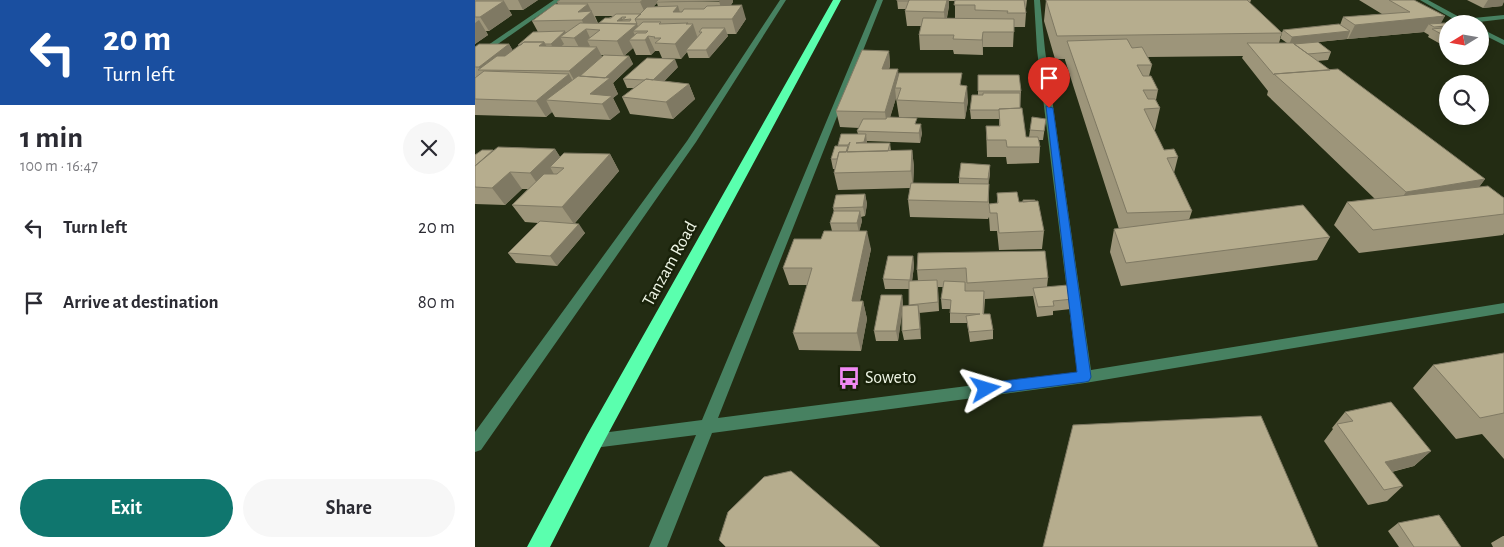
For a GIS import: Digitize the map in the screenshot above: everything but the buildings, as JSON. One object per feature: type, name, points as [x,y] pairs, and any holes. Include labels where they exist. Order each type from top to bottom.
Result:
[{"type":"highway","name":"Tanzam Road","points":[[538,547],[594,441],[837,0]]},
{"type":"street","points":[[475,58],[558,0]]},
{"type":"street","points":[[475,445],[691,142],[783,0]]},
{"type":"street","points":[[658,547],[880,0]]},
{"type":"street","points":[[1037,0],[1041,50],[1085,377]]},
{"type":"street","points":[[1423,0],[1452,15]]},
{"type":"street","points":[[1489,19],[1504,17]]},
{"type":"street","points":[[1489,35],[1504,43]]},
{"type":"street","points":[[594,441],[1085,377],[1504,308]]},
{"type":"place","name":"Soweto","points":[[849,378]]},
{"type":"route","points":[[986,389],[1085,377],[1049,108]]}]
